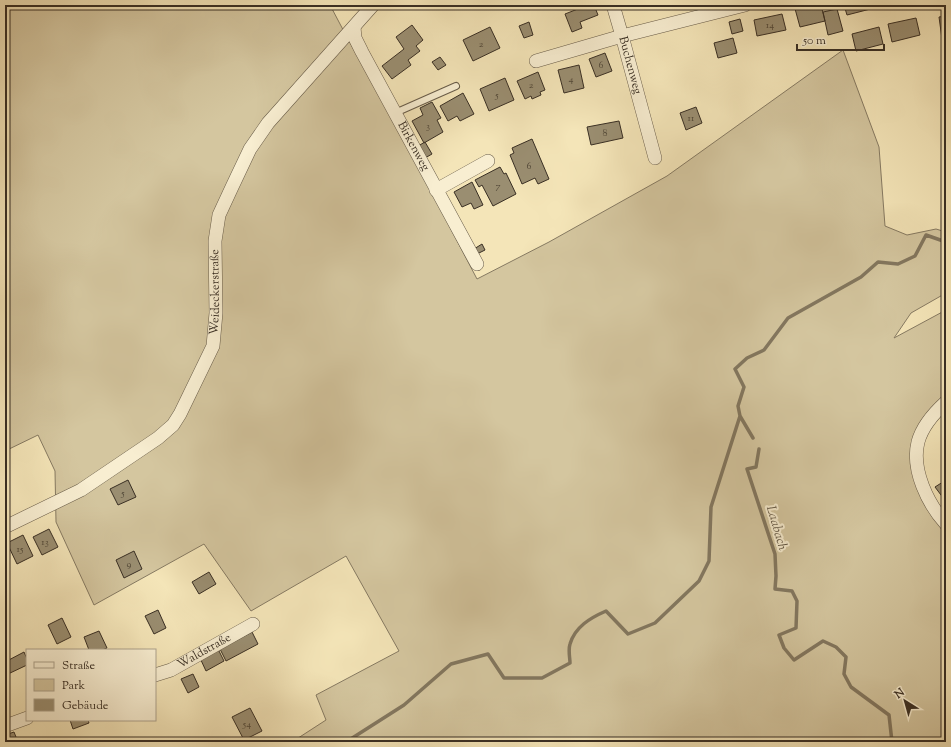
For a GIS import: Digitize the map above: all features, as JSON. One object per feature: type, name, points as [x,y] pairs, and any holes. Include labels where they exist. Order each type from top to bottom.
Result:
[{"type":"street","name":"Weideckerstraße","points":[[5,527],[81,490],[158,438],[173,425],[180,414],[213,346],[216,313],[215,241],[219,215],[250,149],[268,123],[373,5]]},
{"type":"street","points":[[613,5],[622,36],[745,5]]},
{"type":"street","name":"Birkenweg","points":[[354,27],[355,38],[362,52],[477,264]]},
{"type":"street","name":"Buchenweg","points":[[536,61],[622,36],[655,158]]},
{"type":"street","points":[[436,190],[488,161]]},
{"type":"street","points":[[946,402],[938,410],[924,430],[918,442],[917,458],[918,472],[924,489],[946,524]]},
{"type":"street","name":"Waldstraße","points":[[156,675],[171,670],[253,624]]},
{"type":"street","points":[[5,726],[26,718]]},
{"type":"lane","points":[[395,113],[456,86]]},
{"type":"green space","points":[[5,5],[330,5],[393,118],[477,279],[549,242],[667,176],[843,50],[879,147],[885,226],[907,235],[936,229],[946,232],[946,293],[911,313],[894,338],[946,310],[946,394],[939,400],[911,446],[935,516],[946,531],[946,742],[292,742],[326,720],[316,695],[399,651],[346,556],[251,611],[204,544],[94,605],[56,522],[55,471],[38,435],[5,451]]},
{"type":"building","points":[[588,5],[594,5],[598,15],[580,22],[582,28],[572,32],[565,14]]},
{"type":"building","points":[[794,5],[821,5],[825,21],[800,27]]},
{"type":"building","points":[[844,5],[886,5],[847,15]]},
{"type":"building","points":[[837,9],[843,31],[828,35],[823,12]]},
{"type":"building","points":[[782,14],[786,30],[757,36],[754,20]]},
{"type":"building","points":[[946,16],[946,38],[942,39],[939,17]]},
{"type":"building","points":[[916,18],[920,35],[892,42],[888,24]]},
{"type":"building","points":[[740,19],[743,31],[732,34],[729,22]]},
{"type":"building","points":[[529,22],[533,35],[524,38],[519,26]]},
{"type":"building","points":[[412,25],[423,40],[416,46],[420,51],[408,60],[411,65],[392,79],[382,66],[404,49],[396,37]]},
{"type":"building","points":[[490,27],[500,48],[473,61],[463,40]]},
{"type":"building","points":[[879,27],[883,44],[856,51],[852,34]]},
{"type":"building","points":[[733,38],[737,53],[718,58],[714,43]]},
{"type":"building","points":[[605,53],[612,71],[596,77],[589,59]]},
{"type":"building","points":[[440,57],[446,65],[438,70],[432,62]]},
{"type":"building","points":[[579,65],[584,88],[564,93],[558,70]]},
{"type":"building","points":[[538,72],[545,90],[540,92],[541,95],[532,99],[531,96],[525,99],[517,81]]},
{"type":"building","points":[[505,78],[514,100],[489,111],[480,89]]},
{"type":"building","points":[[463,93],[474,114],[460,121],[457,116],[448,121],[440,106]]},
{"type":"building","points":[[432,102],[441,118],[437,120],[443,132],[424,143],[412,121],[423,115],[420,108]]},
{"type":"building","points":[[696,107],[702,123],[686,130],[680,113]]},
{"type":"building","points":[[619,121],[623,138],[591,145],[587,127]]},
{"type":"building","points":[[532,139],[549,179],[538,184],[535,178],[522,184],[510,155],[514,153],[512,148]]},
{"type":"building","points":[[425,142],[432,154],[425,158],[418,146]]},
{"type":"building","points":[[500,167],[504,174],[506,173],[516,194],[493,206],[482,185],[479,187],[475,180]]},
{"type":"building","points":[[472,182],[483,205],[474,209],[471,203],[462,207],[454,192]]},
{"type":"building","points":[[482,244],[485,250],[477,254],[474,249]]},
{"type":"building","points":[[128,480],[136,497],[118,505],[110,489]]},
{"type":"building","points":[[946,480],[946,498],[944,499],[935,487]]},
{"type":"building","points":[[49,529],[58,547],[42,555],[33,537]]},
{"type":"building","points":[[23,535],[33,556],[17,564],[7,543]]},
{"type":"building","points":[[134,551],[142,569],[124,578],[116,560]]},
{"type":"building","points":[[209,572],[216,584],[199,594],[192,582]]},
{"type":"building","points":[[158,610],[166,628],[154,634],[145,616]]},
{"type":"building","points":[[62,618],[71,637],[57,644],[48,625]]},
{"type":"building","points":[[99,631],[107,648],[89,649],[84,637]]},
{"type":"building","points":[[252,632],[258,644],[226,661],[220,649]]},
{"type":"building","points":[[218,649],[224,661],[206,671],[200,658]]},
{"type":"building","points":[[24,652],[26,657],[26,665],[8,674],[5,667],[5,662]]},
{"type":"building","points":[[193,674],[199,687],[188,693],[181,679]]},
{"type":"building","points":[[250,708],[262,731],[244,740],[232,717]]},
{"type":"building","points":[[70,721],[88,721],[89,723],[73,729]]},
{"type":"building","points":[[14,732],[18,742],[5,742],[5,735]]},
{"type":"waterway","name":"Laabach","points":[[753,438],[740,416],[738,406],[744,387],[735,369],[747,358],[764,350],[788,318],[861,277],[878,262],[898,264],[915,256],[926,235],[946,242]]},
{"type":"waterway","points":[[346,742],[404,705],[451,664],[488,654],[504,678],[542,678],[570,663],[569,646],[575,633],[589,620],[606,611],[628,634],[655,623],[699,581],[709,561],[711,507],[740,416]]},
{"type":"waterway","name":"Laabach","points":[[759,449],[756,467],[747,469],[775,554],[775,589],[792,591],[797,601],[796,628],[779,635],[784,648],[794,660],[823,641],[836,647],[846,657],[844,674],[851,687],[889,715],[892,742]]}]
